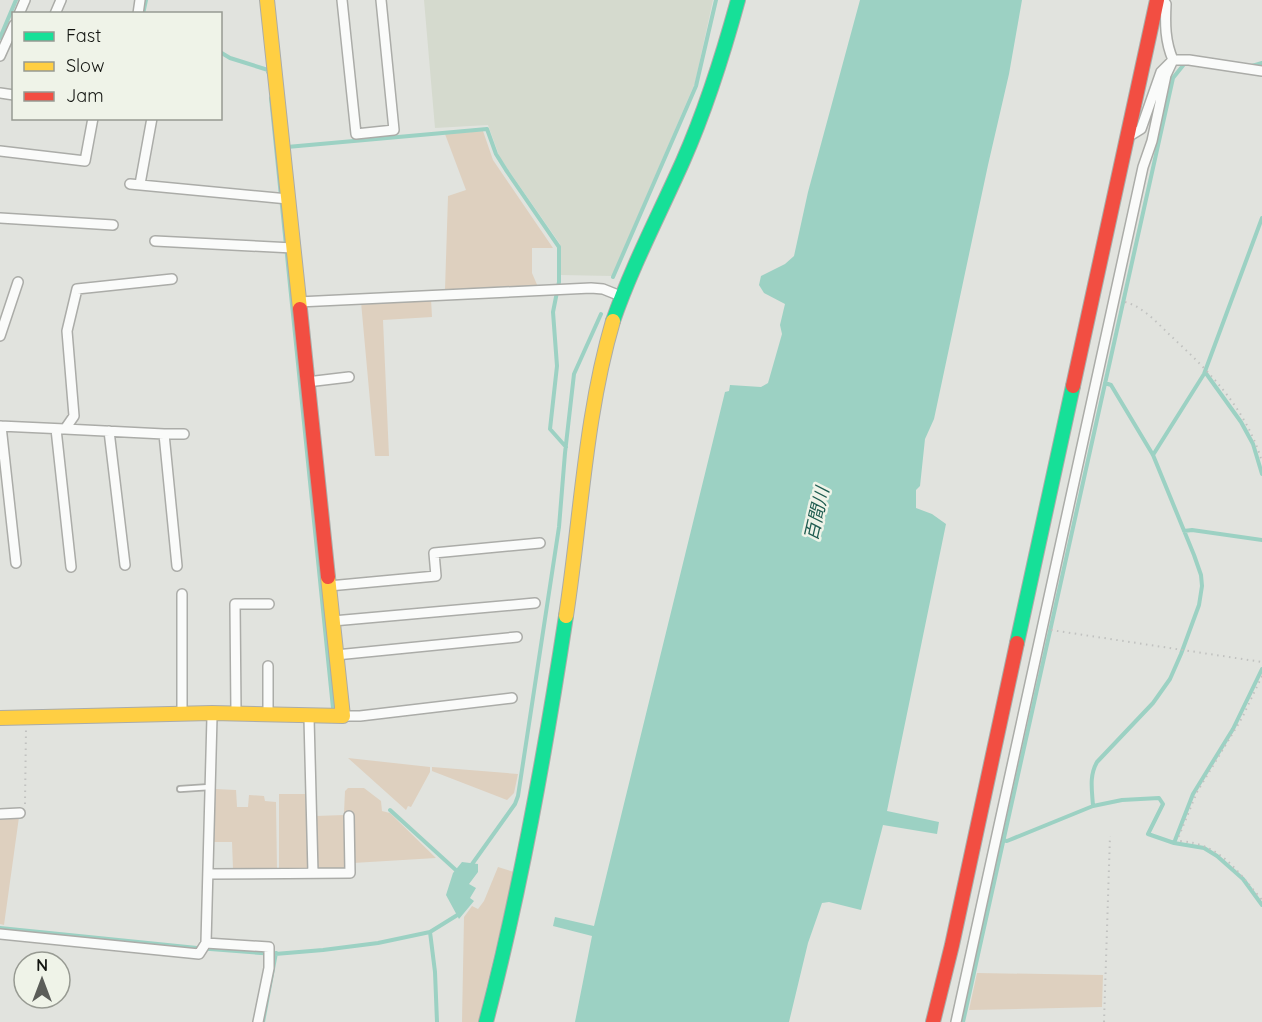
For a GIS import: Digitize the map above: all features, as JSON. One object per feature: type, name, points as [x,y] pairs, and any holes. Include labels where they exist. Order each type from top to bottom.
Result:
[{"type":"street","points":[[267,0],[288,249],[298,302],[343,716]]},
{"type":"street","points":[[342,0],[356,134],[394,130],[381,0]]},
{"type":"street","points":[[486,1022],[524,864],[541,777],[595,404],[607,343],[622,297],[650,230],[684,159],[708,98],[738,0]]},
{"type":"street","points":[[933,1022],[960,911],[1157,0]]},
{"type":"street","points":[[956,1022],[1143,166],[1152,141],[1166,75],[1173,60],[1167,46],[1166,4],[1163,0]]},
{"type":"street","points":[[0,56],[12,31]]},
{"type":"street","points":[[1128,137],[1141,129],[1161,72],[1173,60],[1262,71]]},
{"type":"street","points":[[0,151],[85,161],[93,120]]},
{"type":"street","points":[[151,120],[135,184],[283,199]]},
{"type":"street","points":[[0,218],[113,225]]},
{"type":"street","points":[[155,241],[288,249]]},
{"type":"street","points":[[71,567],[61,429],[74,416],[67,331],[77,290],[172,279]]},
{"type":"street","points":[[0,336],[18,282]]},
{"type":"street","points":[[298,302],[591,288],[603,289],[622,297]]},
{"type":"street","points":[[307,382],[349,377]]},
{"type":"street","points":[[16,562],[1,426],[184,434]]},
{"type":"street","points":[[109,431],[125,565]]},
{"type":"street","points":[[164,434],[177,566]]},
{"type":"street","points":[[329,586],[436,576],[434,553],[540,543]]},
{"type":"street","points":[[182,594],[182,713]]},
{"type":"street","points":[[333,621],[535,603]]},
{"type":"street","points":[[236,713],[235,604],[269,604]]},
{"type":"street","points":[[336,655],[517,637]]},
{"type":"street","points":[[268,666],[268,714]]},
{"type":"street","points":[[0,718],[182,713],[212,717],[236,713],[309,719],[360,716],[512,698]]},
{"type":"street","points":[[0,934],[199,954],[204,947],[212,717]]},
{"type":"street","points":[[309,719],[313,873]]},
{"type":"street","points":[[0,814],[20,813]]},
{"type":"street","points":[[208,874],[350,873],[349,816]]},
{"type":"street","points":[[204,947],[269,947],[258,1022]]},
{"type":"lane","points":[[180,789],[210,787]]},
{"type":"path","points":[[1125,302],[1143,310],[1204,367],[1240,413],[1257,445],[1262,462]]},
{"type":"path","points":[[1054,631],[1262,662]]},
{"type":"path","points":[[1262,676],[1242,718],[1197,792],[1179,836],[1180,841],[1197,842],[1212,849],[1232,865],[1262,900]]},
{"type":"path","points":[[20,813],[25,810],[26,724]]},
{"type":"path","points":[[1104,1022],[1110,836]]},
{"type":"shaded area","points":[[424,0],[713,0],[695,83],[612,276],[561,275],[560,244],[500,158],[488,125],[435,128]]},
{"type":"shaded area","points":[[483,131],[493,160],[553,248],[532,248],[532,273],[538,287],[445,290],[448,196],[466,190],[445,134]]},
{"type":"shaded area","points":[[431,299],[432,317],[383,320],[389,456],[375,456],[361,302]]},
{"type":"shaded area","points":[[348,758],[430,767],[430,772],[411,807],[408,806],[406,810]]},
{"type":"shaded area","points":[[432,767],[518,774],[514,793],[507,800],[432,771]]},
{"type":"shaded area","points":[[348,788],[364,788],[381,801],[382,811],[390,813],[436,858],[353,863],[351,813],[344,813],[345,791]]},
{"type":"shaded area","points":[[215,789],[236,790],[237,807],[248,807],[249,795],[264,796],[265,801],[276,802],[277,871],[233,869],[232,842],[213,842]]},
{"type":"shaded area","points":[[279,794],[307,794],[310,867],[307,869],[279,869]]},
{"type":"shaded area","points":[[345,815],[346,866],[344,869],[318,869],[316,866],[315,816]]},
{"type":"shaded area","points":[[0,817],[19,817],[4,925],[0,924]]},
{"type":"shaded area","points":[[498,867],[514,872],[478,1022],[462,1022],[464,917],[472,906],[478,909],[484,901]]},
{"type":"shaded area","points":[[977,973],[1103,975],[1102,1007],[969,1010]]},
{"type":"water","name":"百間川","points":[[860,0],[1022,0],[1009,74],[934,419],[925,439],[920,486],[916,490],[916,508],[932,514],[946,524],[887,811],[939,822],[937,834],[883,825],[861,910],[829,902],[822,903],[808,943],[789,1022],[575,1022],[592,936],[553,926],[555,917],[594,926],[725,392],[729,391],[730,385],[761,387],[768,383],[782,334],[780,325],[785,304],[764,293],[759,285],[761,276],[785,264],[794,256],[808,192]]},
{"type":"water","points":[[462,862],[478,864],[478,872],[469,884],[476,888],[470,898],[474,901],[459,919],[446,895],[453,873]]},
{"type":"waterway","points":[[0,38],[16,0]]},
{"type":"waterway","points":[[143,12],[146,0]]},
{"type":"waterway","points":[[613,277],[696,86],[716,0]]},
{"type":"waterway","points":[[222,53],[268,70],[268,72]]},
{"type":"waterway","points":[[963,1022],[1173,78],[1185,63]]},
{"type":"waterway","points":[[1252,66],[1262,63]]},
{"type":"waterway","points":[[271,98],[333,708]]},
{"type":"waterway","points":[[287,147],[487,129],[496,154],[559,247],[559,282],[553,312],[557,366],[550,429],[566,447]]},
{"type":"waterway","points":[[1153,455],[1204,374],[1262,218]]},
{"type":"waterway","points":[[470,867],[515,804],[518,796],[559,527],[574,374],[601,314]]},
{"type":"waterway","points":[[1205,372],[1241,422],[1253,444],[1262,474]]},
{"type":"waterway","points":[[1093,806],[1094,767],[1153,703],[1170,679],[1199,605],[1202,586],[1194,555],[1153,455],[1111,385],[1105,383]]},
{"type":"waterway","points":[[1184,531],[1192,530],[1262,540]]},
{"type":"waterway","points":[[1174,843],[1193,794],[1233,729],[1262,669]]},
{"type":"waterway","points":[[1001,840],[1007,841],[1093,806],[1122,800],[1159,798],[1163,804],[1148,834],[1174,843],[1204,848],[1217,856],[1243,879],[1262,905]]},
{"type":"waterway","points":[[390,810],[458,872]]},
{"type":"waterway","points":[[0,928],[275,954],[378,943],[430,932],[459,914]]},
{"type":"waterway","points":[[430,932],[435,972],[437,1022]]},
{"type":"waterway","points":[[263,1022],[276,953]]},
{"type":"traffic: fast","points":[[613,321],[637,260],[699,122],[738,0]]},
{"type":"traffic: fast","points":[[1017,643],[1073,386]]},
{"type":"traffic: fast","points":[[486,1022],[499,972],[531,820],[566,616]]},
{"type":"traffic: slow","points":[[267,0],[300,309]]},
{"type":"traffic: slow","points":[[566,616],[590,431],[613,321]]},
{"type":"traffic: slow","points":[[0,718],[212,713],[343,716],[328,577]]},
{"type":"traffic: jam","points":[[1073,386],[1157,0]]},
{"type":"traffic: jam","points":[[300,309],[328,577]]},
{"type":"traffic: jam","points":[[933,1022],[952,945],[1017,643]]}]
